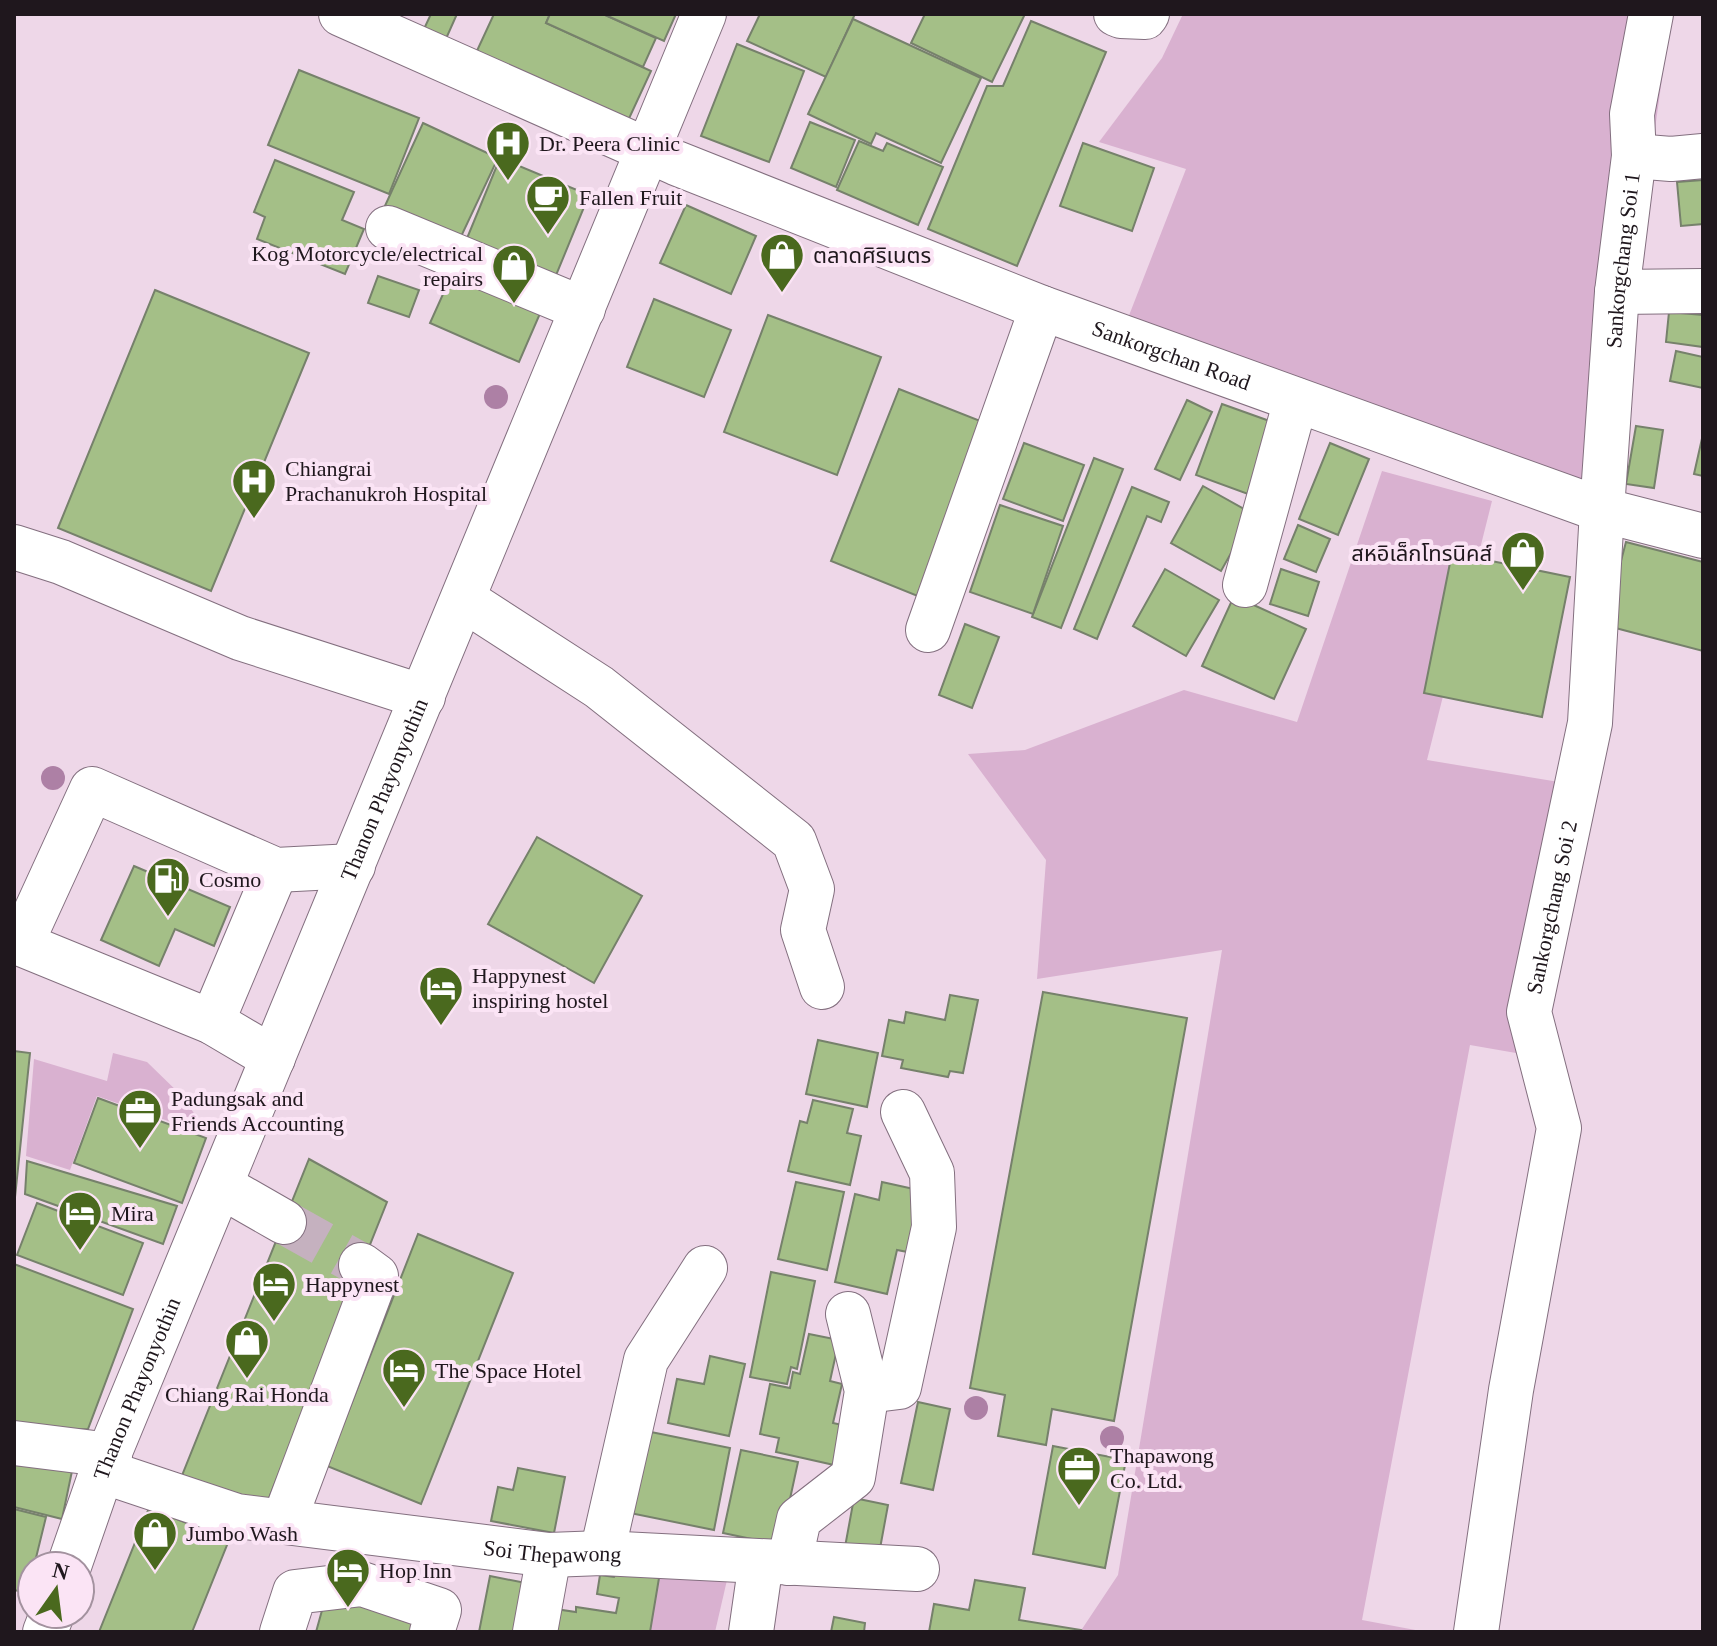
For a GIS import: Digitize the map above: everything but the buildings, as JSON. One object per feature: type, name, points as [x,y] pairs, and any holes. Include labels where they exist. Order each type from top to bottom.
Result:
[{"type":"street","name":"Sankorgchan Road","points":[[341,14],[676,163],[1042,308],[1602,510],[1703,536]]},
{"type":"street","name":"Thanon Phayonyothin","points":[[75,1550],[106,1463],[704,14]]},
{"type":"street","points":[[1116,14],[1145,17],[1147,14]]},
{"type":"street","name":"Sankorgchang Soi 1","points":[[1602,510],[1617,292],[1634,156],[1632,114],[1651,14]]},
{"type":"street","points":[[1634,156],[1671,159],[1703,156]]},
{"type":"street","points":[[388,228],[583,309]]},
{"type":"street","points":[[1617,292],[1703,291]]},
{"type":"street","points":[[928,630],[1042,308]]},
{"type":"street","points":[[1245,585],[1296,400]]},
{"type":"street","name":"Sankorgchang Soi 2","points":[[1476,1632],[1511,1390],[1559,1128],[1529,1012],[1590,723],[1602,510]]},
{"type":"street","points":[[14,547],[61,562],[240,638],[423,697]]},
{"type":"street","points":[[463,599],[599,687],[794,841],[812,889],[803,930],[822,987]]},
{"type":"street","points":[[273,1058],[212,1022],[17,941],[92,789],[276,870],[353,866]]},
{"type":"street","points":[[212,1022],[276,870]]},
{"type":"street","points":[[867,1391],[899,1387],[934,1227],[932,1173],[903,1112]]},
{"type":"street","points":[[221,1186],[284,1222]]},
{"type":"street","points":[[284,1521],[376,1276],[361,1265]]},
{"type":"street","points":[[602,1553],[646,1360],[705,1268]]},
{"type":"street","points":[[751,1632],[775,1562],[799,1519],[853,1477],[867,1391],[848,1314]]},
{"type":"street","name":"Soi Thepawong","points":[[14,1443],[106,1463],[237,1516],[549,1555],[602,1553],[917,1569]]},
{"type":"street","points":[[535,1632],[549,1555]]},
{"type":"street","points":[[282,1632],[295,1592],[362,1584],[439,1610],[432,1632]]},
{"type":"shaded area","points":[[1183,14],[1671,14],[1602,510],[1121,336],[1186,169],[1099,142],[1162,58]]},
{"type":"shaded area","points":[[1382,471],[1492,501],[1427,760],[1571,784],[1533,1056],[1470,1045],[1362,1620],[1426,1632],[1080,1632],[1118,1575],[1222,950],[1037,979],[1046,860],[968,754],[1025,750],[1184,690],[1297,722]]},
{"type":"shaded area","points":[[113,1053],[147,1062],[184,1098],[208,1135],[97,1096],[70,1170],[26,1156],[34,1059],[107,1081]]},
{"type":"shaded area","points":[[658,1576],[727,1580],[715,1632],[650,1632]]},
{"type":"tunnel","points":[[284,1222],[361,1265]]},
{"type":"place","name":"Dr. Peera Clinic","points":[[508,182]]},
{"type":"place","name":"Fallen Fruit","points":[[548,236]]},
{"type":"place","name":"ตลาดศิริเนตร","points":[[782,294]]},
{"type":"place","name":"Kog Motorcycle/electrical repairs","points":[[514,305]]},
{"type":"place","name":"Chiangrai Prachanukroh Hospital","points":[[254,520]]},
{"type":"place","name":"สหอิเล็กโทรนิคส์","points":[[1523,592]]},
{"type":"place","name":"Cosmo","points":[[168,918]]},
{"type":"place","name":"Happynest inspiring hostel","points":[[441,1027]]},
{"type":"place","name":"Padungsak and Friends Accounting","points":[[140,1150]]},
{"type":"place","name":"Mira","points":[[80,1252]]},
{"type":"place","name":"Happynest","points":[[274,1323]]},
{"type":"place","name":"Chiang Rai Honda","points":[[247,1380]]},
{"type":"place","name":"The Space Hotel","points":[[404,1409]]},
{"type":"place","name":"Thapawong Co. Ltd.","points":[[1079,1507]]},
{"type":"place","name":"Jumbo Wash","points":[[155,1572]]},
{"type":"place","name":"Hop Inn","points":[[348,1609]]}]
